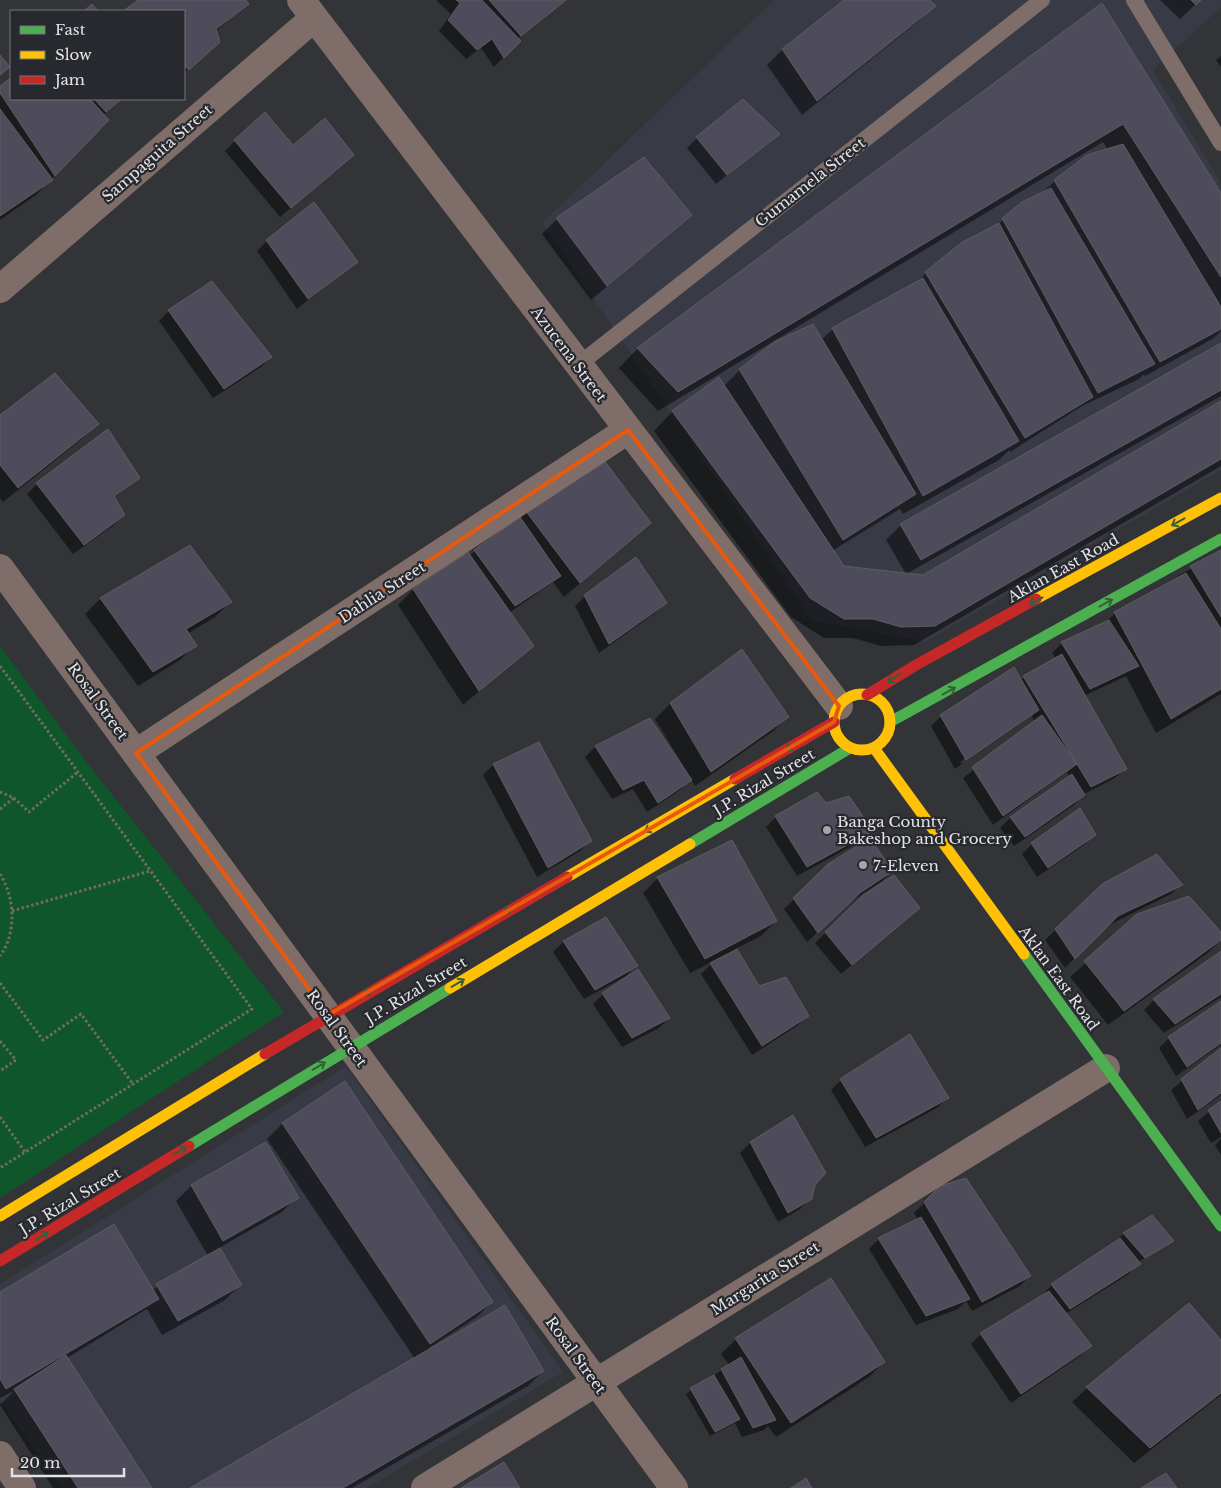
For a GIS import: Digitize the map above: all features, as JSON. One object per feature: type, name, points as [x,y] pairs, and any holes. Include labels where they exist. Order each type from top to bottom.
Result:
[{"type":"main road","name":"Aklan East Road","points":[[836,714],[852,696],[867,695],[916,665],[1221,498]]},
{"type":"main road","points":[[890,722],[1221,539]]},
{"type":"main road","points":[[836,714],[838,737],[850,748],[857,750],[874,748],[886,737],[890,722],[884,704],[876,698],[867,695]]},
{"type":"main road","name":"J.P. Rizal Street","points":[[0,1216],[328,1015],[836,714]]},
{"type":"main road","name":"J.P. Rizal Street","points":[[0,1261],[351,1047],[850,748]]},
{"type":"main road","name":"Aklan East Road","points":[[874,748],[1221,1226]]},
{"type":"street","name":"Azucena Street","points":[[308,9],[628,430],[836,714]]},
{"type":"street","name":"Sampaguita Street","points":[[0,289],[308,9]]},
{"type":"street","name":"Dahlia Street","points":[[136,753],[628,430]]},
{"type":"street","name":"Rosal Street","points":[[0,568],[674,1488]]},
{"type":"street","name":"Margarita Street","points":[[424,1488],[1106,1068]]},
{"type":"street","points":[[0,1455],[22,1488]]},
{"type":"lane","name":"Gumamela Street","points":[[578,365],[1042,0]]},
{"type":"lane","points":[[1134,0],[1221,143]]},
{"type":"path","points":[[0,666],[252,1009],[0,1168]]},
{"type":"path","points":[[0,792],[14,798],[29,812],[78,772]]},
{"type":"path","points":[[0,809],[14,798]]},
{"type":"path","points":[[12,911],[150,871]]},
{"type":"path","points":[[0,874],[10,895],[12,911],[10,932],[0,956]]},
{"type":"path","points":[[0,983],[43,1040],[81,1014],[133,1084]]},
{"type":"path","points":[[0,1041],[16,1060],[0,1071]]},
{"type":"path","points":[[0,1117],[25,1152]]},
{"type":"highlighted area","points":[[628,430],[839,706],[834,722],[328,1015],[136,753]]},
{"type":"shaded area","points":[[774,0],[1221,0],[1221,7],[1153,70],[1221,183],[1221,470],[925,642],[812,620],[542,223]]},
{"type":"shaded area","points":[[346,1066],[563,1372],[367,1488],[61,1488],[0,1400],[0,1284]]},
{"type":"green space","points":[[0,646],[84,759],[284,1012],[0,1198]]},
{"type":"building","points":[[138,0],[246,0],[249,4],[216,29],[220,42],[189,70],[185,66],[185,10],[126,9]]},
{"type":"building","points":[[456,0],[482,0],[521,41],[504,58],[492,39],[477,50],[448,20],[460,3]]},
{"type":"building","points":[[489,0],[566,0],[521,36]]},
{"type":"building","points":[[844,0],[930,0],[936,6],[817,101],[782,49]]},
{"type":"building","points":[[1191,0],[1201,0],[1196,5]]},
{"type":"building","points":[[1102,3],[1221,193],[1221,277],[1123,124],[678,392],[637,348]]},
{"type":"building","points":[[92,4],[97,10],[85,10]]},
{"type":"building","points":[[0,55],[10,67],[0,75]]},
{"type":"building","points":[[10,79],[10,100],[91,100],[109,120],[55,176],[0,93],[0,86]]},
{"type":"building","points":[[743,99],[780,134],[727,175],[696,137]]},
{"type":"building","points":[[95,100],[121,100],[106,112]]},
{"type":"building","points":[[0,109],[53,180],[0,216]]},
{"type":"building","points":[[265,112],[293,145],[325,118],[354,155],[291,208],[234,140]]},
{"type":"building","points":[[1123,144],[1221,307],[1221,329],[1160,362],[1054,180],[1087,155]]},
{"type":"building","points":[[644,157],[692,215],[607,286],[556,218]]},
{"type":"building","points":[[1051,188],[1155,364],[1098,393],[1002,218],[1022,202]]},
{"type":"building","points":[[314,202],[358,262],[308,299],[266,240]]},
{"type":"building","points":[[999,223],[1093,397],[1025,438],[925,272],[961,243]]},
{"type":"building","points":[[923,278],[1019,441],[923,496],[832,328]]},
{"type":"building","points":[[212,281],[272,357],[224,389],[168,310]]},
{"type":"building","points":[[813,324],[916,494],[843,540],[739,369],[774,342]]},
{"type":"building","points":[[1221,343],[1221,390],[921,560],[900,524]]},
{"type":"building","points":[[55,373],[99,424],[18,488],[0,465],[0,415]]},
{"type":"building","points":[[719,377],[844,566],[923,575],[1221,401],[1221,459],[935,626],[901,627],[873,619],[844,619],[810,598],[672,411]]},
{"type":"building","points":[[108,429],[140,478],[114,496],[125,515],[84,545],[36,483]]},
{"type":"building","points":[[600,455],[651,523],[580,583],[525,510]]},
{"type":"building","points":[[520,517],[561,576],[515,606],[474,550]]},
{"type":"building","points":[[190,545],[232,602],[186,629],[197,646],[153,672],[100,598]]},
{"type":"building","points":[[1221,550],[1221,617],[1190,566]]},
{"type":"building","points":[[468,552],[534,646],[479,691],[413,589]]},
{"type":"building","points":[[636,557],[667,603],[609,644],[584,595]]},
{"type":"building","points":[[1186,573],[1221,629],[1221,689],[1171,719],[1114,612]]},
{"type":"building","points":[[1109,620],[1139,666],[1090,689],[1061,642]]},
{"type":"building","points":[[742,649],[789,717],[711,772],[670,703]]},
{"type":"building","points":[[1062,654],[1127,769],[1091,787],[1023,676]]},
{"type":"building","points":[[1014,667],[1039,710],[966,760],[940,715]]},
{"type":"building","points":[[1042,715],[1077,764],[1003,816],[972,767]]},
{"type":"building","points":[[650,718],[692,780],[658,803],[644,780],[623,790],[595,746]]},
{"type":"building","points":[[539,742],[592,841],[548,868],[493,764]]},
{"type":"building","points":[[1072,774],[1085,795],[1025,837],[1010,817]]},
{"type":"building","points":[[817,792],[826,803],[849,796],[873,831],[807,867],[775,816]]},
{"type":"building","points":[[1080,808],[1096,835],[1048,868],[1031,843]]},
{"type":"building","points":[[870,838],[893,871],[860,893],[818,933],[793,898],[828,864]]},
{"type":"building","points":[[732,840],[777,921],[705,959],[657,877]]},
{"type":"building","points":[[1157,854],[1183,885],[1118,916],[1075,959],[1055,929],[1102,884]]},
{"type":"building","points":[[894,875],[920,908],[852,965],[825,932],[863,895]]},
{"type":"building","points":[[1189,896],[1221,932],[1221,940],[1124,1011],[1084,961],[1137,914]]},
{"type":"building","points":[[606,917],[638,966],[595,990],[563,941]]},
{"type":"building","points":[[737,949],[759,986],[786,977],[809,1016],[762,1046],[710,963]]},
{"type":"building","points":[[1221,951],[1221,994],[1175,1024],[1153,999]]},
{"type":"building","points":[[638,969],[670,1018],[632,1038],[602,993]]},
{"type":"building","points":[[1221,1001],[1221,1043],[1187,1067],[1168,1037]]},
{"type":"building","points":[[910,1034],[949,1098],[876,1138],[840,1079]]},
{"type":"building","points":[[1221,1048],[1221,1093],[1198,1110],[1181,1079]]},
{"type":"building","points":[[345,1081],[493,1302],[430,1344],[282,1123]]},
{"type":"building","points":[[1221,1101],[1221,1133],[1208,1110]]},
{"type":"building","points":[[793,1115],[826,1173],[815,1185],[812,1199],[788,1213],[750,1142]]},
{"type":"building","points":[[266,1142],[299,1198],[223,1241],[191,1185]]},
{"type":"building","points":[[966,1178],[1031,1276],[982,1302],[924,1202],[940,1186]]},
{"type":"building","points":[[1152,1215],[1174,1241],[1145,1258],[1123,1233]]},
{"type":"building","points":[[921,1217],[970,1299],[926,1316],[878,1238]]},
{"type":"building","points":[[114,1224],[159,1299],[6,1389],[0,1379],[0,1292]]},
{"type":"building","points":[[1120,1238],[1141,1264],[1070,1309],[1051,1284]]},
{"type":"building","points":[[220,1248],[242,1285],[178,1321],[156,1284]]},
{"type":"building","points":[[831,1278],[885,1362],[791,1423],[735,1338]]},
{"type":"building","points":[[1049,1291],[1092,1346],[1021,1394],[980,1333]]},
{"type":"building","points":[[1189,1303],[1221,1340],[1221,1393],[1150,1448],[1086,1387]]},
{"type":"building","points":[[505,1305],[544,1371],[343,1488],[190,1488]]},
{"type":"building","points":[[66,1355],[152,1488],[78,1488],[14,1389]]},
{"type":"building","points":[[741,1357],[776,1420],[753,1428],[721,1369]]},
{"type":"building","points":[[714,1375],[740,1419],[715,1432],[690,1388]]},
{"type":"building","points":[[504,1462],[520,1488],[461,1488]]},
{"type":"building","points":[[1166,1473],[1177,1488],[1141,1488]]},
{"type":"building","points":[[806,1478],[812,1488],[791,1488]]},
{"type":"traffic: fast","points":[[890,722],[1221,539]]},
{"type":"traffic: fast","points":[[690,844],[850,748]]},
{"type":"traffic: fast","points":[[1024,954],[1221,1226]]},
{"type":"traffic: fast","points":[[189,1146],[450,988]]},
{"type":"traffic: slow","points":[[1036,599],[1221,498]]},
{"type":"traffic: slow","points":[[862,694],[873,696],[882,702],[888,711],[890,722],[888,733],[882,742],[873,748],[862,750],[851,748],[842,742],[836,733],[834,722],[836,711],[842,702],[851,696],[862,694]]},
{"type":"traffic: slow","points":[[874,748],[1024,954]]},
{"type":"traffic: slow","points":[[567,877],[735,779]]},
{"type":"traffic: slow","points":[[450,988],[690,844]]},
{"type":"traffic: slow","points":[[0,1216],[265,1054]]},
{"type":"traffic: jam","points":[[867,695],[916,665],[1036,599]]},
{"type":"traffic: jam","points":[[735,779],[834,722]]},
{"type":"traffic: jam","points":[[265,1054],[567,877]]},
{"type":"traffic: jam","points":[[0,1261],[189,1146]]},
{"type":"place","name":"Banga County Bakeshop and Grocery","points":[[827,830]]},
{"type":"place","name":"7-Eleven","points":[[863,865]]}]
